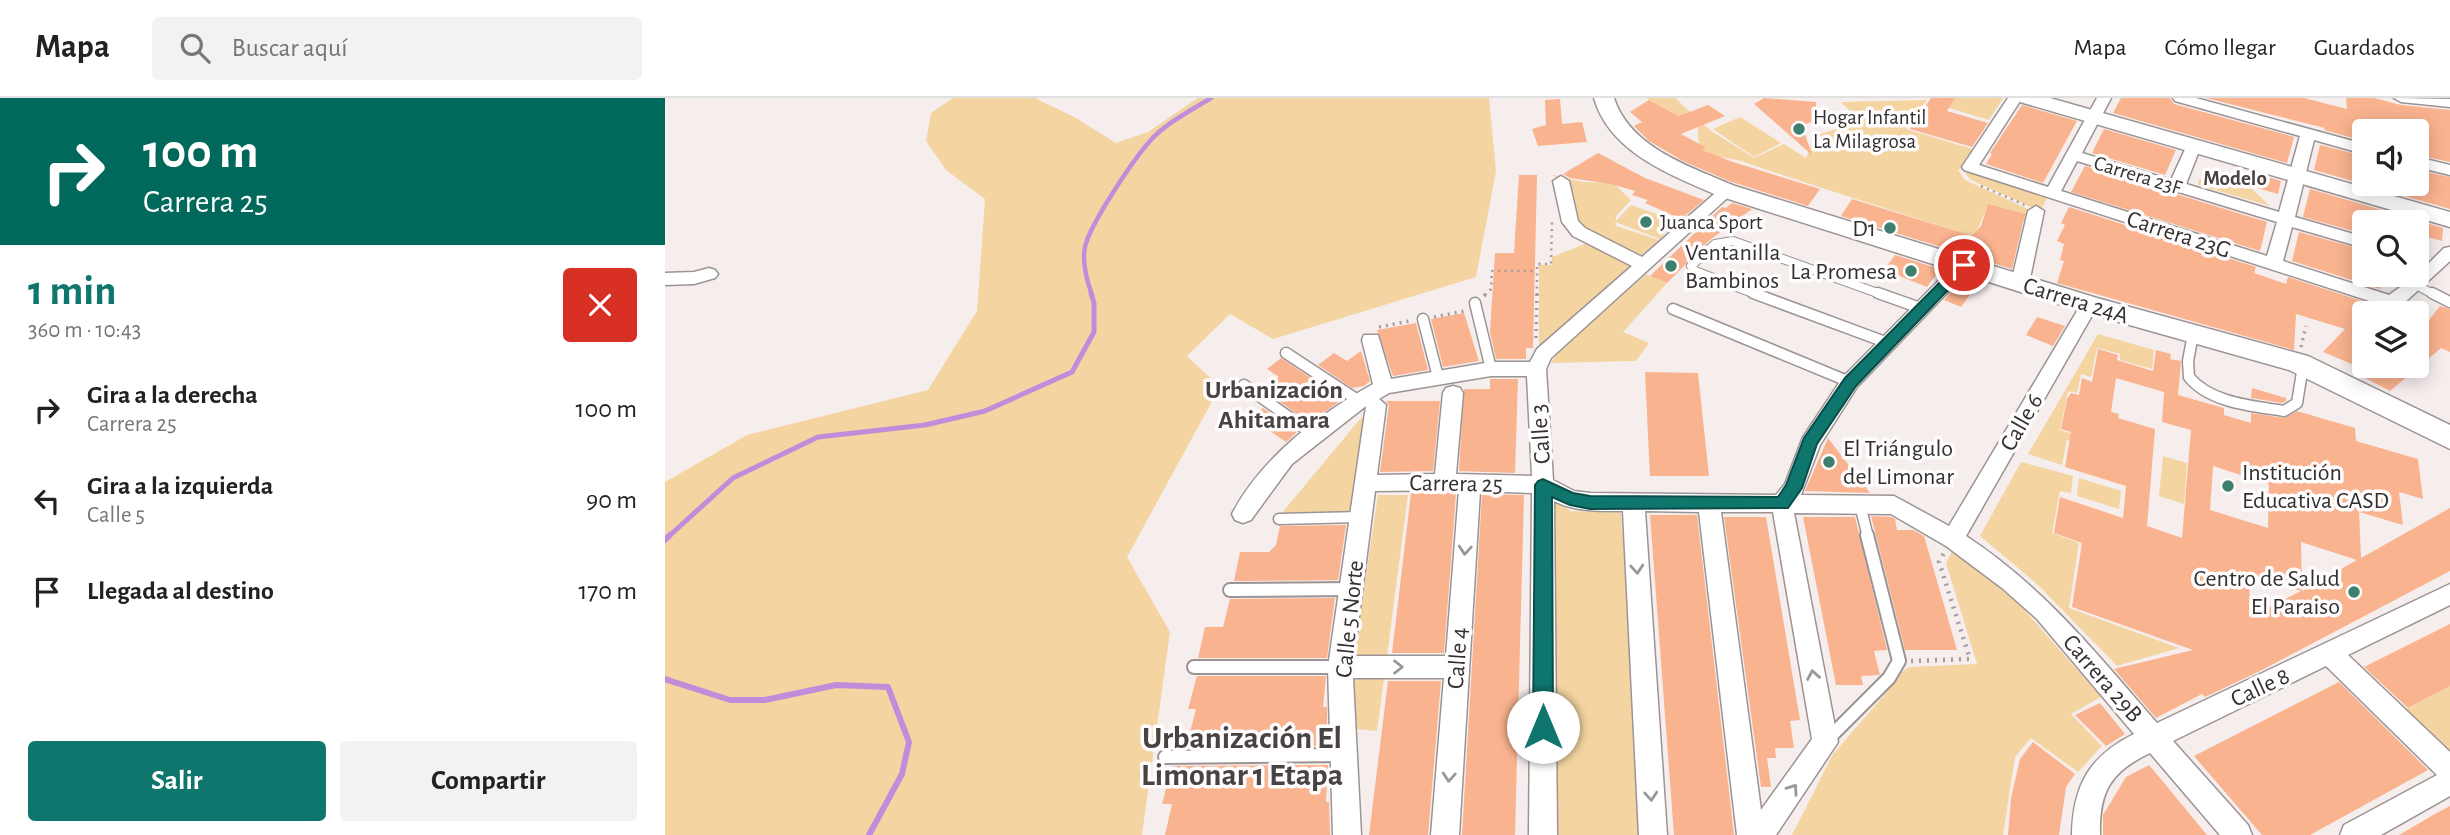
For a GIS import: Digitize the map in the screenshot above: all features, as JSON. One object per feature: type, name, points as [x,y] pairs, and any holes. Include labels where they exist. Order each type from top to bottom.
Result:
[{"type":"street","name":"Carrera 24A","points":[[1604,98],[1605,112],[1641,147],[1676,168],[1727,191],[2089,305],[2303,366],[2347,385],[2450,438]]},
{"type":"street","name":"Carrera 23G","points":[[2015,98],[1971,167],[2388,301],[2396,301],[2412,287]]},
{"type":"street","points":[[2027,98],[2099,108],[2193,146],[2450,219]]},
{"type":"street","points":[[2180,98],[2352,146]]},
{"type":"street","points":[[2401,98],[2450,103]]},
{"type":"street","points":[[2052,193],[2099,108]]},
{"type":"street","points":[[2274,264],[2308,134]]},
{"type":"street","points":[[2177,186],[2193,146]]},
{"type":"street","name":"Carrera 23F","points":[[2073,155],[2352,239]]},
{"type":"street","points":[[2429,165],[2450,170]]},
{"type":"street","points":[[2429,167],[2450,176]]},
{"type":"street","points":[[1561,181],[1570,222],[1579,232],[1645,265]]},
{"type":"street","points":[[1244,514],[1285,458],[1314,435],[1373,398],[1438,377],[1540,362],[1727,191]]},
{"type":"street","points":[[2020,283],[2036,211]]},
{"type":"street","points":[[2443,267],[2450,252]]},
{"type":"street","points":[[1760,835],[1825,742],[1782,504],[1794,488],[1810,443],[1850,382],[1964,265]]},
{"type":"street","points":[[665,279],[694,278],[709,274]]},
{"type":"street","name":"Calle 6","points":[[1953,539],[2089,305]]},
{"type":"street","points":[[1371,340],[1373,398]]},
{"type":"street","name":"Calle 3","points":[[1540,362],[1543,485],[1543,835]]},
{"type":"street","points":[[1445,482],[1453,393]]},
{"type":"street","name":"Calle 5 Norte","points":[[1347,835],[1340,667],[1366,483],[1373,398]]},
{"type":"street","name":"Carrera 25","points":[[1366,483],[1470,482],[1543,485],[1570,499],[1590,502],[1894,505],[1953,539]]},
{"type":"street","name":"Calle 4","points":[[1445,835],[1470,482]]},
{"type":"street","points":[[1633,501],[1653,835]]},
{"type":"street","points":[[1709,503],[1751,835]]},
{"type":"street","name":"Carrera 29B","points":[[1953,539],[2020,587],[2045,612],[2238,835]]},
{"type":"street","name":"Calle 8","points":[[2086,835],[2087,799],[2093,783],[2126,751],[2450,594]]},
{"type":"street","points":[[2330,654],[2450,770]]},
{"type":"street","points":[[1340,667],[1457,667]]},
{"type":"street","points":[[2354,835],[2450,782]]},
{"type":"lane","points":[[1888,343],[1695,271],[1691,266],[1716,243],[1725,239],[1923,309]]},
{"type":"lane","points":[[2418,287],[2450,302]]},
{"type":"lane","points":[[1475,303],[1491,369]]},
{"type":"lane","points":[[1673,309],[1850,382]]},
{"type":"lane","points":[[1423,319],[1438,377]]},
{"type":"lane","points":[[2193,334],[2187,368],[2189,378],[2202,390],[2252,406],[2284,411],[2297,403],[2303,366]]},
{"type":"lane","points":[[1286,353],[1373,398]]},
{"type":"lane","points":[[1244,385],[1314,435]]},
{"type":"lane","points":[[1825,742],[1889,678],[1899,661],[1860,505]]},
{"type":"lane","points":[[1279,519],[1361,517]]},
{"type":"lane","points":[[1230,590],[1351,589]]},
{"type":"lane","points":[[1194,667],[1340,667]]},
{"type":"lane","points":[[1165,757],[1343,755]]},
{"type":"path","points":[[1540,362],[1536,348],[1537,264],[1551,264],[1552,214]]},
{"type":"path","points":[[1475,303],[1491,289],[1492,271],[1537,271]]},
{"type":"path","points":[[1899,661],[1969,659],[1939,562],[1953,539]]},
{"type":"shaded area","points":[[953,98],[1035,98],[1076,118],[1116,143],[1148,132],[1198,98],[1489,98],[1496,171],[1476,277],[1273,339],[1230,314],[1187,356],[1220,387],[1127,557],[1170,632],[1142,835],[665,835],[665,482],[747,435],[928,390],[977,311],[985,199],[946,170],[926,141],[931,113]]},
{"type":"shaded area","points":[[1646,98],[1675,98],[1710,130],[1754,158],[1784,144],[1806,158],[1814,136],[1861,121],[1841,102],[1927,100],[1906,129],[1976,150],[1966,166],[1958,170],[1965,180],[2030,210],[2026,222],[1988,205],[1974,237],[1742,161],[1710,154],[1700,146],[1698,126]]},
{"type":"shaded area","points":[[1939,98],[2003,98],[1989,120],[1936,104]]},
{"type":"shaded area","points":[[1740,117],[1781,143],[1754,157],[1713,129]]},
{"type":"shaded area","points":[[1970,170],[2048,197],[2040,211],[1971,180],[1965,173]]},
{"type":"shaded area","points":[[1549,174],[1583,182],[1613,183],[1631,200],[1616,216],[1616,221],[1631,205],[1676,221],[1660,239],[1615,222],[1616,226],[1659,240],[1639,257],[1583,229],[1577,220],[1564,180]]},
{"type":"shaded area","points":[[2225,178],[2250,187],[2270,206],[2198,185],[2199,179]]},
{"type":"shaded area","points":[[1587,243],[1633,264],[1539,346],[1539,265],[1552,265],[1552,257]]},
{"type":"shaded area","points":[[1646,274],[1667,283],[1623,332],[1649,343],[1636,361],[1551,363],[1581,328]]},
{"type":"shaded area","points":[[2098,334],[2154,350],[2152,369],[2120,360],[2120,354],[2097,348],[2091,377],[2081,374],[2077,393],[2068,391],[2060,430],[2125,450],[2124,457],[2067,440],[2062,465],[2028,454]]},
{"type":"shaded area","points":[[1369,416],[1352,514],[1281,514],[1361,418]]},
{"type":"shaded area","points":[[2163,456],[2187,463],[2184,504],[2159,496]]},
{"type":"shaded area","points":[[2021,462],[2073,476],[2071,493],[2060,491],[2052,533],[2079,543],[2069,608],[2179,648],[2117,666],[2038,585],[1980,536]]},
{"type":"shaded area","points":[[2079,478],[2121,491],[2119,509],[2077,496]]},
{"type":"shaded area","points":[[1378,495],[1408,495],[1387,656],[1354,656]]},
{"type":"shaded area","points":[[1554,499],[1570,511],[1621,513],[1643,835],[1552,835]]},
{"type":"shaded area","points":[[1953,550],[2006,589],[2101,697],[2071,714],[2102,746],[2078,772],[2031,738],[2015,757],[2003,835],[1792,835],[1833,754],[1893,685],[1900,673],[1909,667],[1977,664],[1946,563]]},
{"type":"shaded area","points":[[1353,677],[1384,678],[1377,731],[1356,729]]},
{"type":"shaded area","points":[[2450,686],[2450,763],[2401,712]]},
{"type":"building","points":[[1764,98],[1816,102],[1816,121],[1802,125],[1812,155],[1754,104]]},
{"type":"building","points":[[1931,98],[1955,98],[1947,111],[1988,123],[1972,147],[1910,129]]},
{"type":"building","points":[[2121,98],[2170,98],[2174,104],[2294,137],[2287,163],[2113,113]]},
{"type":"building","points":[[2206,98],[2304,98],[2347,109],[2346,98],[2374,98],[2401,105],[2450,110],[2450,162],[2429,158],[2429,119],[2352,119],[2352,138],[2324,130],[2325,128]]},
{"type":"building","points":[[1560,99],[1562,124],[1582,122],[1587,142],[1538,146],[1532,129],[1546,125],[1545,100]]},
{"type":"building","points":[[1649,100],[1679,116],[1708,105],[1725,116],[1681,134],[1705,147],[1702,150],[1820,189],[1808,206],[1729,181],[1683,161],[1649,141],[1634,126],[1642,122],[1630,112]]},
{"type":"building","points":[[2022,105],[2077,121],[2043,183],[1986,164],[1992,154],[1990,153]]},
{"type":"building","points":[[2104,129],[2176,150],[2165,175],[2092,153]]},
{"type":"building","points":[[2320,145],[2352,153],[2352,181],[2314,170]]},
{"type":"building","points":[[1598,153],[1645,178],[1704,200],[1681,219],[1645,203],[1648,200],[1632,195],[1635,191],[1611,184],[1570,178],[1563,174]]},
{"type":"building","points":[[2085,166],[2267,222],[2260,251],[2071,192]]},
{"type":"building","points":[[2429,173],[2450,177],[2450,209],[2405,196],[2429,196]]},
{"type":"building","points":[[1519,175],[1537,175],[1533,348],[1526,348],[1526,359],[1496,359],[1490,332],[1495,253],[1514,253]]},
{"type":"building","points":[[2261,175],[2281,181],[2278,194],[2257,188]]},
{"type":"building","points":[[2310,189],[2382,210],[2352,210],[2352,231],[2303,217]]},
{"type":"building","points":[[1852,199],[1972,236],[1981,226],[1988,204],[2025,214],[2012,269],[1841,216]]},
{"type":"building","points":[[1732,203],[1752,209],[1711,239],[1667,283],[1650,276],[1722,207],[1726,208]]},
{"type":"building","points":[[2069,207],[2256,267],[2254,273],[2286,284],[2288,277],[2362,301],[2352,301],[2352,364],[2323,352],[2345,329],[2296,314],[2294,350],[2057,283],[2064,261],[2060,260],[2064,244],[2057,241],[2065,225],[2061,223]]},
{"type":"building","points":[[2429,224],[2443,228],[2442,241],[2429,237]]},
{"type":"building","points":[[2299,232],[2352,247],[2352,280],[2292,261]]},
{"type":"building","name":"La Promesa","points":[[1895,255],[1940,269],[1927,287],[1884,270]]},
{"type":"building","points":[[1955,288],[1971,293],[1961,307],[1944,300]]},
{"type":"building","points":[[2440,306],[2450,309],[2450,352],[2441,348],[2429,358],[2429,320]]},
{"type":"building","points":[[1464,313],[1479,361],[1443,367],[1431,319]]},
{"type":"building","points":[[2037,317],[2065,326],[2053,346],[2026,335]]},
{"type":"building","points":[[1416,323],[1428,370],[1393,376],[1377,330]]},
{"type":"building","points":[[2098,349],[2118,355],[2117,360],[2153,371],[2156,350],[2171,354],[2170,359],[2181,361],[2178,395],[2224,408],[2224,415],[2251,423],[2251,413],[2284,418],[2297,411],[2355,428],[2356,441],[2418,459],[2423,499],[2399,492],[2403,525],[2359,512],[2361,558],[2450,508],[2450,571],[2260,671],[2205,697],[2202,694],[2156,718],[2114,669],[2193,650],[2072,607],[2082,543],[2054,533],[2060,497],[2123,518],[2126,486],[2065,467],[2071,432],[2061,429],[2067,399],[2071,393],[2079,395],[2082,378],[2092,382]],"holes":[[[2116,378],[2164,392],[2162,422],[2191,430],[2182,538],[2147,526],[2155,429],[2118,418],[2119,414],[2111,412]],[[2213,466],[2269,484],[2268,528],[2210,510]],[[2301,542],[2357,560],[2302,591]],[[2250,574],[2301,591],[2249,617]]]},
{"type":"building","points":[[1361,351],[1370,381],[1364,386],[1352,388],[1318,365],[1334,353],[1347,361]]},
{"type":"building","points":[[1281,358],[1332,392],[1328,393],[1329,402],[1339,402],[1309,423],[1275,398],[1278,396],[1265,388],[1279,377],[1267,369]]},
{"type":"building","points":[[1645,372],[1698,373],[1709,476],[1650,476]]},
{"type":"building","points":[[2365,378],[2405,378],[2390,391]]},
{"type":"building","points":[[1490,379],[1518,379],[1515,473],[1459,471],[1464,389],[1490,389]]},
{"type":"building","points":[[2252,388],[2286,398],[2286,401],[2282,403],[2251,398]]},
{"type":"building","points":[[1386,401],[1440,401],[1433,471],[1380,472],[1389,405]]},
{"type":"building","points":[[1263,408],[1297,432],[1286,442],[1250,417]]},
{"type":"building","name":"El Triángulo del Limonar","points":[[1828,438],[1870,493],[1805,491]]},
{"type":"building","points":[[1411,493],[1456,493],[1444,653],[1392,653]]},
{"type":"building","points":[[1482,494],[1524,495],[1515,835],[1462,835]]},
{"type":"building","points":[[1650,515],[1697,515],[1734,835],[1674,835]]},
{"type":"building","points":[[1871,516],[1891,517],[1895,519],[1897,530],[1913,530],[1924,536],[1957,650],[1905,650]]},
{"type":"building","points":[[1724,517],[1766,517],[1800,720],[1790,721],[1794,748],[1775,748],[1776,758],[1767,758],[1771,787],[1761,787]]},
{"type":"building","points":[[1803,517],[1855,517],[1887,650],[1874,651],[1880,675],[1861,676],[1863,685],[1836,685]]},
{"type":"building","points":[[1346,525],[1338,580],[1234,581],[1240,552],[1269,552],[1276,545],[1280,526]]},
{"type":"building","points":[[1335,598],[1327,658],[1198,658],[1205,627],[1223,627],[1230,599]]},
{"type":"building","points":[[2450,624],[2450,686],[2408,708],[2364,667]]},
{"type":"building","points":[[1197,676],[1326,676],[1323,707],[1327,707],[1327,727],[1324,746],[1186,748],[1196,709],[1188,709]]},
{"type":"building","points":[[1388,681],[1441,681],[1428,835],[1369,835]]},
{"type":"building","points":[[2339,682],[2428,770],[2310,835],[2262,835],[2194,756]]},
{"type":"building","points":[[2100,703],[2125,734],[2106,746],[2075,715]]},
{"type":"building","points":[[2033,742],[2075,774],[2066,787],[2059,835],[2008,835],[2011,798],[2020,759]]},
{"type":"building","points":[[1328,765],[1326,802],[1329,802],[1330,835],[1165,835],[1172,804],[1162,804],[1172,766]]},
{"type":"building","points":[[2149,765],[2207,835],[2103,835],[2103,815],[2126,777]]},
{"type":"building","points":[[2450,806],[2450,835],[2399,835],[2435,814]]},
{"type":"waterway","points":[[1092,295],[1085,271],[1084,253],[1103,208],[1150,141],[1171,123],[1211,98]]},
{"type":"waterway","points":[[668,537],[733,478],[818,437],[925,425],[985,411],[1072,372],[1094,332],[1094,303],[1091,293]]},
{"type":"waterway","points":[[665,540],[668,537]]},
{"type":"waterway","points":[[665,679],[730,700],[765,700],[836,685],[888,687],[909,742],[902,774],[869,835]]},
{"type":"place","name":"Hogar Infantil La Milagrosa","points":[[1799,129]]},
{"type":"place","name":"Juanca Sport","points":[[1646,222]]},
{"type":"place","name":"D1","points":[[1890,228]]},
{"type":"place","name":"Ventanilla Bambinos","points":[[1671,266]]},
{"type":"place","name":"La Promesa","points":[[1911,271]]},
{"type":"place","name":"El Triángulo del Limonar","points":[[1829,462]]},
{"type":"place","name":"Institución Educativa CASD","points":[[2228,486]]},
{"type":"place","name":"Centro de Salud El Paraiso","points":[[2354,592]]},
{"type":"district","name":"Modelo","points":[[2235,178]]},
{"type":"district","name":"Urbanización Ahitamara","points":[[1274,404]]},
{"type":"district","name":"Urbanización El Limonar 1 Etapa","points":[[1242,756]]},
{"type":"route","points":[[1543,727],[1543,485],[1570,499],[1590,502],[1782,504],[1794,488],[1810,443],[1850,382],[1942,291],[1964,265]]}]
